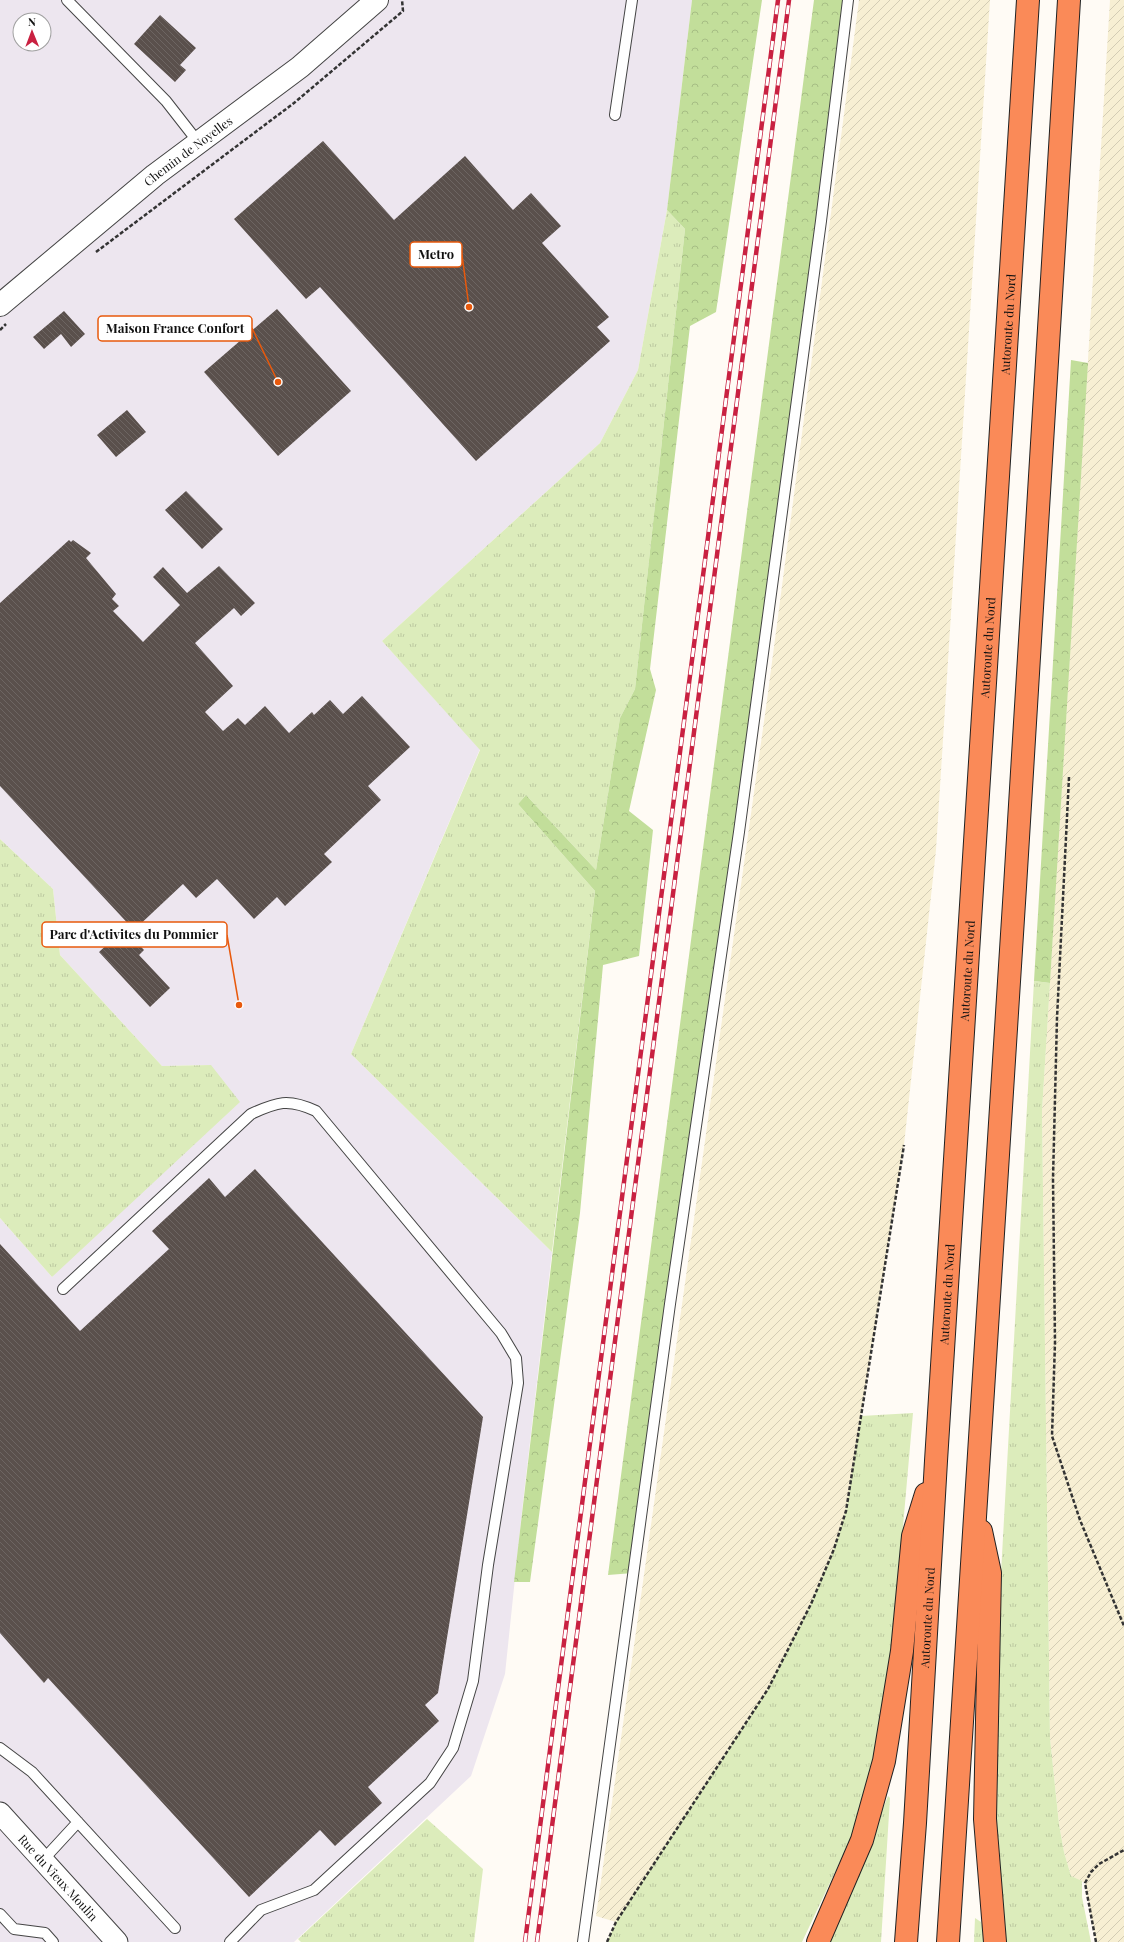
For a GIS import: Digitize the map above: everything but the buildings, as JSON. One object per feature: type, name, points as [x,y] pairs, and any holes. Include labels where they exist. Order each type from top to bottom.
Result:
[{"type":"highway","name":"Autoroute du Nord","points":[[906,1942],[916,1815],[936,1461],[1028,0]]},
{"type":"highway","points":[[948,1942],[1069,0]]},
{"type":"highway","points":[[818,1942],[862,1840],[884,1761],[902,1651],[913,1536],[936,1461]]},
{"type":"highway","points":[[976,1506],[990,1573],[985,1819],[995,1942]]},
{"type":"street","name":"Chemin de Noyelles","points":[[6,312],[147,181],[300,67],[377,0]]},
{"type":"street","name":"Rue du Vieux Moulin","points":[[0,1813],[117,1942]]},
{"type":"lane","points":[[615,115],[632,0]]},
{"type":"lane","points":[[583,1942],[669,1311],[740,824],[821,221],[848,0]]},
{"type":"lane","points":[[70,1],[166,101],[198,142]]},
{"type":"lane","points":[[63,1289],[251,1114],[270,1106],[286,1102],[300,1103],[316,1111],[501,1333],[516,1358],[518,1384],[488,1565],[473,1681],[453,1748],[430,1783],[314,1890],[261,1910],[230,1942]]},
{"type":"lane","points":[[0,1748],[32,1772],[175,1928]]},
{"type":"lane","points":[[43,1860],[78,1822]]},
{"type":"lane","points":[[0,1914],[14,1929],[45,1933],[53,1942]]},
{"type":"path","points":[[90,256],[300,98],[403,11],[402,0]]},
{"type":"path","points":[[0,330],[6,312]]},
{"type":"path","points":[[1069,777],[1055,1079],[1053,1179],[1055,1342],[1052,1436],[1080,1520],[1124,1626]]},
{"type":"path","points":[[607,1942],[616,1922],[768,1689],[811,1604],[834,1549],[846,1511],[904,1145]]},
{"type":"path","points":[[1096,1942],[1085,1883],[1091,1872],[1099,1864],[1124,1850]]},
{"type":"shaded area","points":[[0,0],[692,0],[667,210],[638,370],[600,443],[382,641],[480,749],[351,1054],[552,1252],[505,1674],[471,1776],[294,1942],[0,1942],[0,1218],[52,1277],[211,1065],[162,1066],[60,955],[53,889],[0,839]]},
{"type":"shaded area","points":[[859,0],[990,0],[936,850],[904,1145],[846,1511],[834,1549],[811,1604],[768,1689],[616,1922],[596,1916],[767,700]]},
{"type":"shaded area","points":[[1110,0],[1124,0],[1124,1942],[1096,1942],[1085,1883],[1071,1876],[1064,1852],[1059,1824],[1050,1738],[1042,1111]]},
{"type":"green space","points":[[692,0],[762,0],[716,312],[690,326],[650,669],[656,690],[629,811],[653,830],[639,956],[603,965],[580,1213],[530,1582],[514,1582],[595,891],[518,804],[526,795],[596,870],[620,718],[635,689],[685,229],[667,210]]},
{"type":"green space","points":[[814,0],[847,0],[739,832],[633,1573],[608,1575]]},
{"type":"green space","points":[[667,210],[685,229],[635,689],[620,718],[596,870],[526,795],[518,804],[595,891],[552,1252],[351,1054],[480,750],[382,641],[600,443],[638,370]]},
{"type":"green space","points":[[1071,360],[1088,363],[1050,983],[1034,981]]},
{"type":"green space","points":[[0,839],[53,889],[60,955],[162,1066],[211,1065],[240,1102],[52,1277],[0,1218]]},
{"type":"green space","points":[[1034,981],[1050,983],[1042,1111],[1050,1738],[1059,1824],[1064,1852],[1071,1876],[1082,1881],[1082,1897],[1091,1942],[1006,1942],[997,1855],[996,1767],[1001,1573]]},
{"type":"green space","points":[[913,1413],[884,1726],[853,1834],[802,1942],[607,1942],[616,1922],[768,1689],[811,1604],[834,1549],[846,1511],[861,1416]]},
{"type":"green space","points":[[888,1796],[890,1798],[881,1942],[829,1942]]},
{"type":"green space","points":[[427,1819],[483,1869],[474,1942],[301,1942],[298,1939]]},
{"type":"green space","points":[[975,1918],[981,1922],[986,1942],[974,1942]]},
{"type":"railway","points":[[525,1942],[778,0]]},
{"type":"railway","points":[[537,1942],[789,0]]},
{"type":"place","name":"Metro","points":[[469,307]]},
{"type":"place","name":"Maison France Confort","points":[[278,382]]},
{"type":"place","name":"Parc d'Activites du Pommier","points":[[239,1005]]}]
